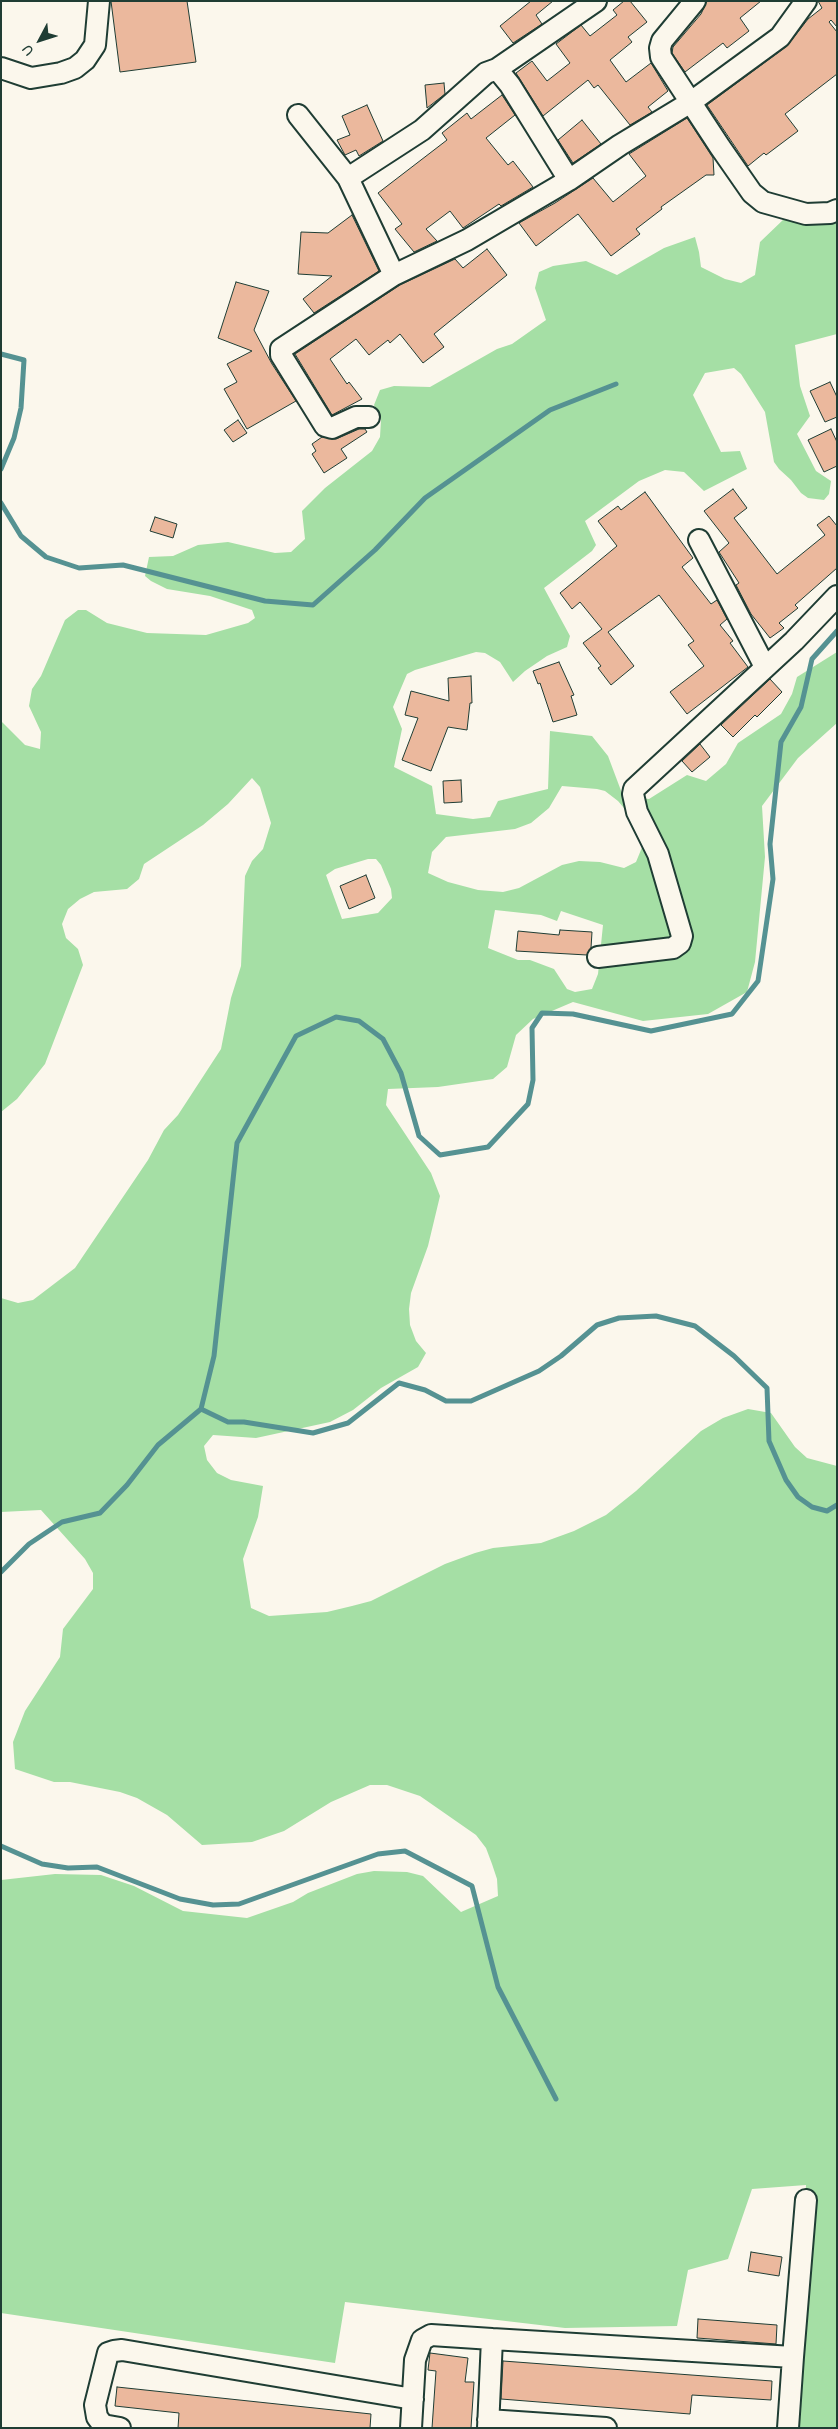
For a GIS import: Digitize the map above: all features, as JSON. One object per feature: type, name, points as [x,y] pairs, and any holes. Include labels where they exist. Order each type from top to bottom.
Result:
[{"type":"street","points":[[1,68],[30,78],[75,68],[85,60],[95,45],[99,1]]},
{"type":"street","points":[[348,178],[422,130],[486,73],[497,69],[596,1]]},
{"type":"street","points":[[695,1],[662,41],[660,48],[661,57],[752,193],[763,202],[806,214],[830,213],[837,210]]},
{"type":"street","points":[[369,417],[356,417],[332,428],[325,426],[281,355],[281,349],[394,275],[467,240],[570,180],[620,145],[691,102],[780,37],[806,1]]},
{"type":"street","points":[[497,69],[510,85],[570,180]]},
{"type":"street","points":[[298,114],[348,178],[394,275]]},
{"type":"street","points":[[699,540],[765,667]]},
{"type":"street","points":[[598,957],[673,948],[680,943],[682,936],[658,854],[637,812],[633,792],[794,641],[837,596]]},
{"type":"street","points":[[788,2428],[806,2200]]},
{"type":"street","points":[[411,2428],[415,2360],[422,2340],[430,2335],[793,2357]]},
{"type":"street","points":[[492,2339],[488,2424],[606,2428]]},
{"type":"street","points":[[120,2428],[103,2425],[97,2417],[95,2405],[108,2353],[122,2350],[413,2399]]},
{"type":"green space","points":[[837,206],[837,334],[795,345],[800,386],[810,416],[797,434],[816,471],[831,481],[829,494],[824,500],[808,498],[801,493],[774,462],[765,412],[741,374],[734,368],[705,373],[693,395],[721,452],[740,451],[747,469],[704,491],[684,472],[665,470],[639,481],[585,521],[596,545],[592,551],[544,588],[570,636],[567,647],[547,656],[513,682],[500,662],[485,653],[476,652],[415,670],[407,674],[393,707],[402,729],[394,767],[432,786],[436,814],[473,819],[490,817],[498,801],[548,789],[550,731],[592,736],[608,756],[623,796],[649,799],[687,775],[706,781],[726,764],[738,743],[781,714],[792,694],[797,677],[837,652],[837,723],[798,758],[762,806],[765,857],[755,962],[747,992],[708,1014],[643,1021],[573,1002],[533,1019],[516,1035],[507,1067],[493,1079],[438,1087],[388,1089],[386,1105],[431,1173],[440,1196],[428,1246],[411,1293],[409,1309],[410,1325],[416,1341],[426,1353],[418,1367],[381,1388],[353,1410],[330,1422],[256,1438],[213,1435],[204,1446],[207,1460],[217,1473],[231,1480],[263,1486],[258,1517],[243,1559],[251,1608],[269,1616],[327,1612],[371,1601],[445,1564],[475,1553],[493,1548],[541,1543],[574,1531],[606,1515],[636,1491],[701,1431],[723,1418],[748,1409],[771,1413],[795,1447],[807,1458],[837,1466],[837,2428],[795,2428],[806,2185],[752,2189],[728,2259],[688,2270],[677,2326],[565,2328],[345,2302],[335,2363],[1,2313],[1,1880],[55,1874],[101,1875],[134,1886],[183,1911],[247,1918],[293,1902],[308,1893],[357,1874],[374,1871],[407,1872],[423,1876],[461,1912],[498,1896],[497,1879],[492,1864],[486,1848],[476,1835],[420,1796],[387,1785],[370,1785],[331,1802],[284,1831],[252,1842],[202,1845],[167,1815],[137,1798],[120,1792],[70,1782],[54,1782],[15,1769],[13,1742],[25,1711],[60,1657],[63,1629],[93,1589],[93,1573],[85,1559],[41,1510],[1,1512],[1,1298],[18,1303],[33,1300],[75,1268],[148,1160],[164,1130],[178,1115],[221,1049],[231,998],[241,966],[245,876],[252,861],[263,849],[271,823],[260,787],[252,778],[228,804],[203,825],[144,864],[139,879],[127,889],[94,892],[80,899],[68,909],[62,924],[66,938],[78,949],[83,965],[45,1064],[17,1099],[1,1112],[1,721],[25,745],[40,749],[41,732],[29,706],[32,689],[41,676],[65,620],[78,610],[86,610],[107,623],[147,633],[206,635],[248,623],[255,618],[252,610],[210,596],[167,589],[151,581],[145,576],[149,557],[173,556],[198,545],[228,542],[275,553],[291,552],[305,539],[302,511],[325,488],[372,451],[380,437],[381,420],[374,405],[380,390],[394,386],[430,387],[497,349],[512,344],[546,320],[535,288],[539,272],[553,266],[586,261],[617,275],[664,248],[695,237],[701,267],[725,279],[741,283],[755,275],[760,242],[784,219],[799,222]],"holes":[[[562,786],[605,791],[618,801],[635,821],[643,845],[636,862],[624,868],[600,862],[579,861],[562,865],[519,888],[503,892],[478,890],[448,882],[428,873],[432,852],[446,837],[515,829],[531,823],[549,808]],[[368,859],[376,859],[381,865],[391,889],[392,898],[378,913],[342,919],[326,875],[335,869]],[[495,910],[541,915],[557,921],[561,911],[603,925],[598,974],[592,989],[575,992],[567,989],[554,969],[530,960],[518,960],[488,948]]]},
{"type":"building","points":[[111,1],[187,1],[196,62],[120,72]]},
{"type":"building","points":[[531,1],[553,1],[536,15],[542,24],[513,43],[500,26]]},
{"type":"building","points":[[624,1],[630,1],[647,22],[628,37],[632,42],[610,60],[626,82],[651,63],[668,91],[648,107],[652,112],[630,125],[598,85],[594,88],[588,80],[543,116],[516,73],[532,61],[547,81],[570,63],[556,44],[581,25],[590,36],[617,15],[613,10]]},
{"type":"building","points":[[707,1],[761,1],[740,18],[749,31],[727,48],[723,43],[685,72],[672,53],[673,47],[701,14]]},
{"type":"building","points":[[818,1],[837,1],[837,27],[831,20],[829,22],[837,32],[837,74],[785,114],[798,131],[748,166],[707,105],[787,46],[808,19],[822,8]]},
{"type":"building","points":[[444,83],[445,94],[427,108],[425,85]]},
{"type":"building","points":[[502,95],[515,115],[486,138],[508,165],[513,161],[533,187],[501,206],[499,204],[463,228],[450,211],[426,229],[437,241],[414,252],[395,229],[402,224],[378,193],[447,140],[442,133],[467,113],[471,119]]},
{"type":"building","points":[[367,105],[383,141],[359,156],[356,150],[345,155],[337,140],[350,135],[342,116]]},
{"type":"building","points":[[687,118],[713,158],[714,175],[706,175],[661,207],[662,209],[636,229],[640,234],[611,256],[578,214],[536,246],[519,223],[555,203],[593,178],[613,202],[646,176],[629,154]]},
{"type":"building","points":[[582,120],[601,144],[573,163],[558,140]]},
{"type":"building","points":[[352,215],[379,271],[314,313],[303,299],[332,276],[298,274],[301,232],[328,233]]},
{"type":"building","points":[[487,249],[507,275],[434,334],[444,347],[423,363],[400,334],[390,343],[388,340],[369,355],[356,339],[330,359],[347,384],[349,382],[362,399],[332,415],[295,354],[400,285],[455,259],[463,268]]},
{"type":"building","points":[[236,282],[269,291],[254,330],[272,364],[296,401],[247,429],[224,389],[237,382],[227,364],[252,351],[218,338]]},
{"type":"building","points":[[830,382],[837,397],[837,417],[825,422],[810,391]]},
{"type":"building","points":[[238,420],[247,433],[233,442],[224,430]]},
{"type":"building","points":[[359,429],[365,429],[367,432],[341,449],[347,458],[324,473],[312,454],[316,451],[312,444],[322,437],[336,439]]},
{"type":"building","points":[[831,429],[837,442],[837,466],[824,472],[808,440]]},
{"type":"building","points":[[733,489],[747,508],[734,518],[777,574],[825,535],[817,525],[829,516],[837,526],[837,568],[795,605],[798,608],[779,623],[784,628],[770,638],[751,614],[736,585],[739,583],[719,552],[729,543],[704,511]]},
{"type":"building","points":[[645,492],[693,558],[682,567],[711,604],[717,600],[727,619],[720,625],[733,641],[730,643],[748,667],[687,714],[670,692],[704,666],[688,645],[694,641],[659,595],[608,632],[634,666],[611,685],[598,668],[601,666],[583,643],[602,629],[580,602],[572,609],[560,593],[617,546],[598,521],[618,506],[621,510]]},
{"type":"building","points":[[155,517],[177,524],[173,538],[150,531]]},
{"type":"building","points":[[559,662],[574,695],[571,696],[577,715],[553,722],[540,683],[538,684],[533,671]]},
{"type":"building","points":[[471,676],[472,703],[470,703],[467,730],[448,727],[431,771],[402,760],[418,718],[405,715],[411,691],[449,701],[448,678]]},
{"type":"building","points":[[770,679],[782,692],[757,717],[755,715],[733,737],[721,725]]},
{"type":"building","points":[[700,744],[710,757],[692,772],[682,761]]},
{"type":"building","points":[[461,780],[462,802],[444,803],[443,781]]},
{"type":"building","points":[[366,875],[375,898],[349,909],[340,886]]},
{"type":"building","points":[[560,930],[592,932],[591,948],[587,955],[516,951],[518,931],[559,935]]},
{"type":"building","points":[[751,2252],[782,2257],[779,2276],[748,2271]]},
{"type":"building","points":[[698,2319],[777,2325],[776,2344],[697,2338]]},
{"type":"building","points":[[430,2353],[468,2358],[465,2382],[474,2382],[471,2428],[432,2428],[436,2371],[428,2370]]},
{"type":"building","points":[[503,2361],[772,2381],[771,2400],[692,2395],[690,2414],[501,2399]]},
{"type":"building","points":[[117,2387],[371,2414],[370,2428],[178,2428],[179,2413],[115,2406]]},
{"type":"waterway","points":[[1,354],[24,360],[21,408],[14,438],[1,469]]},
{"type":"waterway","points":[[1,503],[21,536],[46,557],[79,568],[123,565],[265,601],[313,605],[375,550],[425,498],[550,410],[616,384]]},
{"type":"waterway","points":[[1,1572],[29,1544],[62,1522],[100,1513],[127,1485],[158,1445],[201,1409],[214,1356],[237,1143],[296,1036],[336,1017],[359,1021],[383,1039],[401,1073],[419,1136],[440,1155],[488,1147],[528,1104],[533,1080],[532,1028],[542,1013],[573,1014],[651,1031],[732,1014],[758,981],[773,879],[770,844],[781,742],[801,707],[812,659],[837,631]]},
{"type":"waterway","points":[[201,1409],[228,1422],[244,1422],[313,1433],[348,1423],[399,1383],[425,1390],[446,1401],[471,1401],[539,1371],[561,1356],[597,1325],[619,1318],[656,1316],[695,1326],[734,1356],[767,1388],[769,1441],[786,1480],[798,1497],[812,1507],[827,1511],[837,1505]]},
{"type":"waterway","points":[[1,1846],[42,1864],[68,1868],[97,1867],[180,1899],[213,1905],[239,1904],[378,1854],[405,1851],[472,1886],[498,1987],[556,2099]]}]
